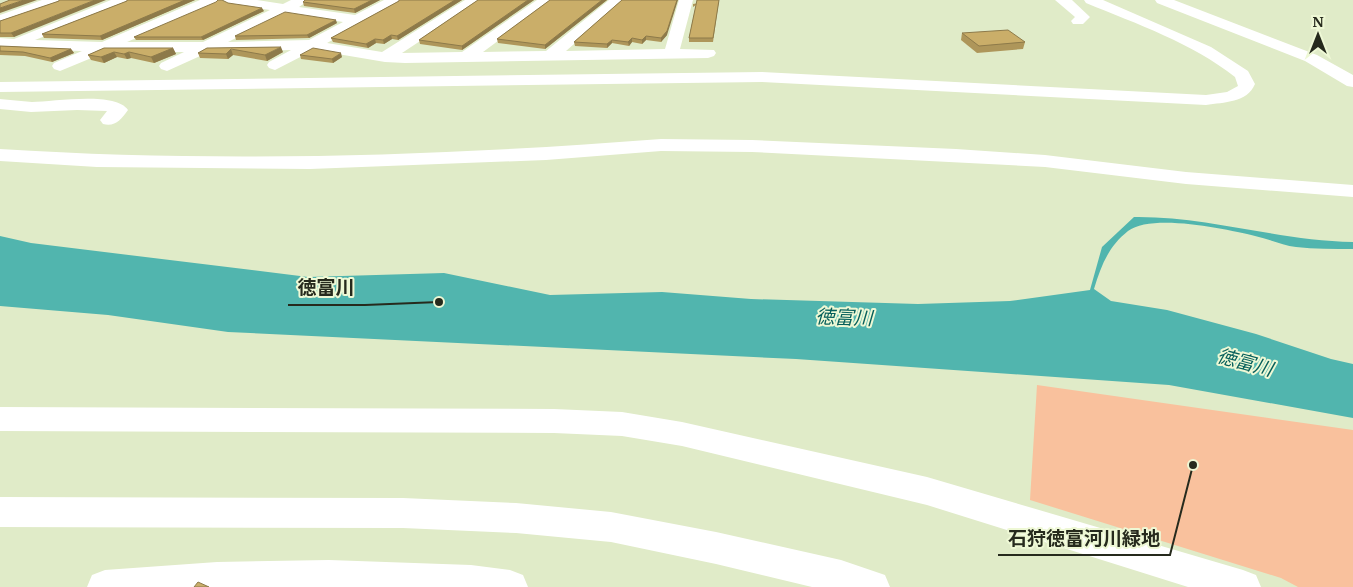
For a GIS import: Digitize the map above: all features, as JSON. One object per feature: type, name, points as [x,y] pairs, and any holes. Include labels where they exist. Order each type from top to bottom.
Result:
[{"type":"street","points":[[0,20],[55,0]]},
{"type":"street","points":[[3,45],[123,0]]},
{"type":"street","points":[[60,66],[212,0]]},
{"type":"street","points":[[230,0],[358,20]]},
{"type":"street","points":[[167,66],[302,0]]},
{"type":"street","points":[[275,65],[394,0]]},
{"type":"street","points":[[385,57],[475,0]]},
{"type":"street","points":[[466,57],[546,0]]},
{"type":"street","points":[[551,55],[617,0]]},
{"type":"street","points":[[1062,0],[1083,17],[1078,21]]},
{"type":"street","points":[[0,87],[762,77],[1206,100],[1238,94],[1245,88],[1247,83],[1246,77],[1230,63],[1198,46],[1091,0]]},
{"type":"street","points":[[1162,0],[1311,58],[1353,82]]},
{"type":"street","points":[[670,54],[682,1]]},
{"type":"street","points":[[3,45],[104,47],[313,45],[385,57],[708,53]]},
{"type":"street","points":[[0,104],[115,106],[120,110],[109,120]]},
{"type":"street","points":[[0,122],[24,117],[46,106]]},
{"type":"street","points":[[0,155],[97,161],[310,163],[546,154],[661,145],[752,146],[1035,160],[1186,178],[1353,191]]},
{"type":"street","points":[[0,419],[554,421],[622,424],[682,434],[927,491],[1243,587]]},
{"type":"street","points":[[0,512],[403,513],[516,518],[611,526],[822,572],[872,587]]},
{"type":"street","points":[[105,587],[337,575],[480,582],[510,587]]},
{"type":"shaded area","points":[[1037,385],[1353,430],[1353,587],[1298,587],[1281,578],[1030,500]]},
{"type":"water","points":[[1134,217],[1189,220],[1298,238],[1353,242],[1353,249],[1303,248],[1227,230],[1190,224],[1154,223],[1139,226],[1121,237],[1110,250],[1094,289],[1111,301],[1167,310],[1256,334],[1331,359],[1353,364],[1353,418],[1169,385],[796,359],[228,332],[108,315],[0,306],[0,236],[31,243],[308,277],[444,273],[550,295],[662,292],[751,299],[918,304],[1010,301],[1090,290],[1102,247]]},
{"type":"building","points":[[10,0],[24,0],[0,8],[0,4]]},
{"type":"building","points":[[59,0],[95,0],[11,33],[0,33],[0,21]]},
{"type":"building","points":[[185,0],[100,36],[42,34],[127,1]]},
{"type":"building","points":[[218,0],[262,8],[201,37],[134,37],[216,2]]},
{"type":"building","points":[[305,0],[372,0],[354,9],[303,2]]},
{"type":"building","points":[[455,0],[397,36],[391,35],[383,40],[375,39],[366,44],[331,38],[399,1]]},
{"type":"building","points":[[478,0],[528,0],[462,46],[419,40]]},
{"type":"building","points":[[550,0],[602,0],[545,45],[497,39]]},
{"type":"building","points":[[622,0],[677,0],[667,31],[661,38],[646,36],[642,40],[632,38],[628,42],[612,40],[607,44],[574,42]]},
{"type":"building","points":[[697,0],[719,0],[713,38],[689,38]]},
{"type":"building","points":[[285,12],[336,20],[307,35],[235,36]]},
{"type":"building","points":[[1008,30],[1025,42],[979,46],[962,33]]},
{"type":"building","points":[[0,46],[71,49],[50,58],[23,52],[0,51]]},
{"type":"building","points":[[281,47],[265,55],[231,49],[226,54],[198,53],[207,48]]},
{"type":"building","points":[[104,48],[173,48],[151,57],[129,52],[124,54],[114,52],[101,57],[88,55]]},
{"type":"building","points":[[313,48],[341,53],[332,59],[300,55]]},
{"type":"building","points":[[198,582],[209,587],[194,587]]},
{"type":"place","name":"徳富川","points":[[439,302]]},
{"type":"place","name":"石狩徳富河川緑地","points":[[1193,465]]}]
